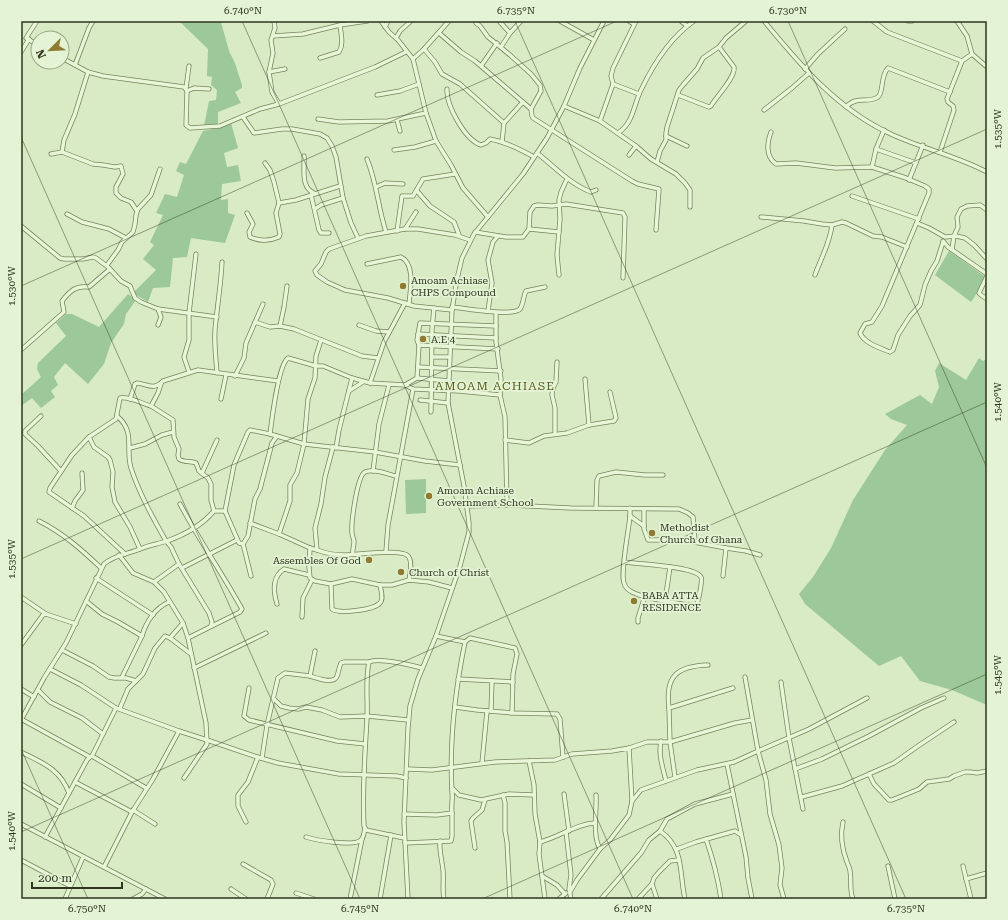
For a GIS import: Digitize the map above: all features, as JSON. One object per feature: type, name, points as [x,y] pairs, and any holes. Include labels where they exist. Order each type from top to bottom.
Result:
[{"type":"street","points":[[21,52],[28,40],[26,38],[37,21]]},
{"type":"street","points":[[75,64],[93,21]]},
{"type":"street","points":[[274,21],[271,45],[273,53],[269,72],[272,92],[279,104]]},
{"type":"street","points":[[272,36],[303,34],[340,25],[367,21]]},
{"type":"street","points":[[381,21],[385,28],[396,38],[413,59],[426,113],[436,141],[463,188],[488,217]]},
{"type":"street","points":[[385,28],[388,21]]},
{"type":"street","points":[[396,38],[400,31],[411,21]]},
{"type":"street","points":[[413,59],[449,21]]},
{"type":"street","points":[[499,21],[510,33]]},
{"type":"street","points":[[501,47],[510,33],[521,21]]},
{"type":"street","points":[[560,21],[594,40]]},
{"type":"street","points":[[408,899],[404,842],[404,814],[408,720],[413,695],[422,668],[436,636],[460,566],[467,541],[469,523],[448,403],[452,308],[461,263],[470,240],[475,232],[523,174],[551,130],[604,21]]},
{"type":"street","points":[[600,121],[613,84],[611,76],[613,68],[635,23],[629,21]]},
{"type":"street","points":[[681,21],[687,26]]},
{"type":"street","points":[[618,133],[627,125],[639,94],[654,65],[680,31],[694,21]]},
{"type":"street","points":[[657,162],[660,150],[666,142],[667,127],[680,90],[697,69],[703,58],[719,46],[746,21]]},
{"type":"street","points":[[764,21],[805,69],[846,107],[900,138],[923,145],[987,172]]},
{"type":"street","points":[[873,21],[887,32],[962,61]]},
{"type":"street","points":[[957,21],[967,36],[972,54],[987,67]]},
{"type":"street","points":[[476,23],[488,37],[531,74],[540,85],[541,91],[531,109],[533,118],[632,181],[658,189],[656,230]]},
{"type":"street","points":[[320,58],[339,52],[342,44],[340,25]]},
{"type":"street","points":[[805,69],[818,54],[845,29]]},
{"type":"street","points":[[439,33],[461,52],[481,66],[531,109]]},
{"type":"street","points":[[481,66],[497,44]]},
{"type":"street","points":[[678,95],[709,107],[711,106],[732,78],[735,71],[719,46]]},
{"type":"street","points":[[424,49],[435,62],[442,74],[460,84],[504,123]]},
{"type":"street","points":[[189,66],[188,84],[186,90],[186,125],[188,127],[220,126],[260,109],[279,104],[375,67],[406,52]]},
{"type":"street","points":[[940,152],[954,110],[953,106],[947,102],[950,92],[962,61],[972,54]]},
{"type":"street","points":[[70,62],[88,72],[103,76],[184,87],[186,90]]},
{"type":"street","points":[[846,107],[857,100],[868,100],[879,96],[882,92],[882,82],[888,68],[950,92]]},
{"type":"street","points":[[269,72],[285,69]]},
{"type":"street","points":[[62,152],[64,140],[78,107],[88,72]]},
{"type":"street","points":[[764,110],[809,73]]},
{"type":"street","points":[[377,95],[400,91],[419,84]]},
{"type":"street","points":[[613,84],[639,94]]},
{"type":"street","points":[[186,90],[194,88],[209,89]]},
{"type":"street","points":[[447,89],[447,97],[450,105],[465,132],[471,139],[481,145],[490,139],[536,155],[582,189],[591,192],[596,190]]},
{"type":"street","points":[[502,142],[504,123],[522,102]]},
{"type":"street","points":[[564,106],[600,121],[636,146],[651,159],[676,174],[688,187],[690,194],[690,208]]},
{"type":"street","points":[[318,119],[330,122],[378,122],[397,120],[407,116],[426,113]]},
{"type":"street","points":[[243,116],[254,133],[292,129],[324,135],[332,146],[336,157],[343,198],[351,223],[358,238]]},
{"type":"street","points":[[397,120],[400,131]]},
{"type":"street","points":[[872,167],[876,149],[884,130]]},
{"type":"street","points":[[771,132],[767,142],[768,152],[776,164],[796,163],[835,168],[872,167],[925,186],[929,189],[929,194],[880,310],[872,322],[865,324],[860,333],[862,337],[868,341],[890,352],[893,350],[898,335],[920,305],[925,285],[931,270],[937,261],[945,236]]},
{"type":"street","points":[[666,136],[686,146]]},
{"type":"street","points":[[394,150],[415,147],[436,141]]},
{"type":"street","points":[[909,180],[923,145]]},
{"type":"street","points":[[629,155],[636,146]]},
{"type":"street","points":[[876,149],[916,163]]},
{"type":"street","points":[[50,154],[62,152],[93,164],[115,167],[121,166],[123,174],[116,187],[116,193],[121,198],[131,202],[137,211]]},
{"type":"street","points":[[304,156],[305,182],[313,194],[315,212],[320,232],[329,234]]},
{"type":"street","points":[[367,159],[373,172],[381,217],[386,232]]},
{"type":"street","points":[[247,214],[253,224],[249,232],[250,238],[263,240],[279,237],[280,234],[276,213],[279,203],[272,174],[269,167],[264,163]]},
{"type":"street","points":[[106,265],[134,228],[137,211],[151,195],[160,169]]},
{"type":"street","points":[[397,231],[402,196],[412,197],[423,179],[455,174]]},
{"type":"street","points":[[559,276],[557,255],[560,219],[559,205],[561,192],[567,179]]},
{"type":"street","points":[[376,187],[385,183],[403,184]]},
{"type":"street","points":[[279,203],[296,200],[340,186]]},
{"type":"street","points":[[417,191],[430,206],[454,222],[459,235]]},
{"type":"street","points":[[852,196],[918,218]]},
{"type":"street","points":[[315,209],[321,205],[343,198]]},
{"type":"street","points":[[475,232],[498,236],[522,237],[529,229],[530,212],[532,208],[538,205],[584,207],[623,213],[623,278]]},
{"type":"street","points":[[952,249],[954,236],[958,227],[957,217],[961,209],[968,206],[980,205],[987,210]]},
{"type":"street","points":[[405,229],[416,212]]},
{"type":"street","points":[[67,214],[82,222],[109,229],[126,238]]},
{"type":"street","points":[[761,217],[832,225],[842,222],[873,236],[882,237],[907,247]]},
{"type":"street","points":[[917,223],[945,236],[964,237],[969,240],[987,259]]},
{"type":"street","points":[[815,275],[822,255],[828,246],[832,225]]},
{"type":"street","points":[[21,226],[60,258],[84,259],[93,257],[106,265],[121,281],[130,286],[138,301],[158,308],[217,317]]},
{"type":"street","points":[[470,240],[459,235],[418,229],[405,229],[386,232],[358,238],[327,250],[315,273],[332,286],[344,290],[383,297],[407,304],[434,308],[496,312],[518,311],[522,305],[526,291],[545,286]]},
{"type":"street","points":[[529,229],[559,232]]},
{"type":"street","points":[[488,311],[492,284],[488,260],[493,242],[498,236]]},
{"type":"street","points":[[943,242],[987,275],[979,293],[987,299]]},
{"type":"street","points":[[189,372],[184,357],[188,340],[189,313],[196,254]]},
{"type":"street","points":[[367,264],[401,257],[404,258],[410,270],[410,284],[407,304],[389,332],[378,358],[370,383]]},
{"type":"street","points":[[217,373],[215,330],[219,295],[222,284],[222,262]]},
{"type":"street","points":[[21,350],[64,312],[62,301],[74,289],[82,286],[89,287],[110,269]]},
{"type":"street","points":[[280,326],[287,286]]},
{"type":"street","points":[[235,376],[245,354],[246,343],[263,304]]},
{"type":"street","points":[[158,308],[161,317],[158,325]]},
{"type":"street","points":[[431,412],[432,324],[434,308]]},
{"type":"street","points":[[496,312],[496,338],[501,371],[500,395],[504,417],[507,505]]},
{"type":"street","points":[[255,322],[270,327],[280,326],[299,331],[362,356],[378,358]]},
{"type":"street","points":[[417,378],[419,323],[496,326]]},
{"type":"street","points":[[359,325],[376,331],[389,332]]},
{"type":"street","points":[[418,334],[496,338]]},
{"type":"street","points":[[279,534],[290,501],[290,485],[297,473],[304,444],[308,399],[315,378],[316,356],[321,340]]},
{"type":"street","points":[[419,345],[498,349]]},
{"type":"street","points":[[432,357],[449,358]]},
{"type":"street","points":[[270,434],[278,381],[287,358],[316,366],[323,366],[363,382],[405,385],[413,389],[449,390],[500,395]]},
{"type":"street","points":[[555,434],[555,408],[552,395],[556,382],[557,362]]},
{"type":"street","points":[[418,367],[501,371]]},
{"type":"street","points":[[130,399],[136,383],[139,382],[151,387],[161,384],[163,381],[198,370],[278,381]]},
{"type":"street","points":[[221,399],[226,375]]},
{"type":"street","points":[[317,550],[315,528],[322,504],[325,477],[352,378]]},
{"type":"street","points":[[405,385],[417,378],[449,380]]},
{"type":"street","points":[[585,379],[589,425]]},
{"type":"street","points":[[348,392],[363,382]]},
{"type":"street","points":[[151,406],[161,384]]},
{"type":"street","points":[[372,471],[383,405],[389,385]]},
{"type":"street","points":[[386,551],[388,525],[396,476],[413,389]]},
{"type":"street","points":[[505,440],[529,443],[544,436],[570,432],[589,425],[614,421],[616,420],[610,392]]},
{"type":"street","points":[[125,554],[89,520],[49,492],[50,488],[72,455],[90,438],[116,419],[120,398],[130,399],[151,406],[171,418],[174,423],[173,432],[179,447],[179,459],[185,462],[194,462],[202,473],[208,478],[211,484],[210,500],[214,512]]},
{"type":"street","points":[[420,400],[448,403]]},
{"type":"street","points":[[41,416],[25,431],[25,434],[61,471]]},
{"type":"street","points":[[117,416],[128,433],[130,467],[153,518],[209,613],[212,622],[211,626]]},
{"type":"street","points":[[243,544],[238,543],[225,511],[234,465],[248,432],[252,430],[304,444],[375,452],[460,465]]},
{"type":"street","points":[[130,448],[145,444],[162,435],[173,432]]},
{"type":"street","points":[[251,576],[243,544],[248,536],[255,499],[260,489],[272,443],[277,436]]},
{"type":"street","points":[[90,438],[92,444],[97,450],[110,460],[113,472],[112,487],[114,502],[130,527],[140,549]]},
{"type":"street","points":[[202,473],[216,440]]},
{"type":"street","points":[[353,554],[353,518],[357,491],[363,473],[372,471],[396,476]]},
{"type":"street","points":[[596,508],[597,480],[599,476],[616,472],[645,476],[663,475]]},
{"type":"street","points":[[72,508],[83,490],[82,473]]},
{"type":"street","points":[[180,504],[193,528],[224,576],[242,609],[240,612],[188,638]]},
{"type":"street","points":[[467,506],[507,505],[679,510],[691,515],[694,519],[695,541]]},
{"type":"street","points":[[624,562],[670,567],[696,573],[701,577],[701,582],[696,606],[665,601],[632,592],[623,582],[624,562],[630,508]]},
{"type":"street","points":[[644,509],[645,534],[648,540],[674,539],[695,541],[760,555]]},
{"type":"street","points":[[146,788],[91,756],[21,719],[62,650],[76,624],[101,568],[107,561],[119,555],[151,544],[166,541],[193,528],[206,520],[214,512],[225,511]]},
{"type":"street","points":[[630,516],[644,526]]},
{"type":"street","points":[[39,521],[55,529],[101,568]]},
{"type":"street","points":[[250,523],[321,552],[345,555],[380,553],[386,551],[405,554],[410,560],[409,580]]},
{"type":"street","points":[[182,568],[237,540]]},
{"type":"street","points":[[310,548],[309,575],[312,580],[331,584],[352,579],[380,585],[392,585],[409,580],[429,582],[452,588]]},
{"type":"street","points":[[723,576],[726,548]]},
{"type":"street","points":[[119,555],[133,573],[154,582],[164,592],[183,623],[188,638],[205,716],[207,744],[184,778]]},
{"type":"street","points":[[154,582],[179,564]]},
{"type":"street","points":[[665,601],[670,567]]},
{"type":"street","points":[[278,604],[274,593],[275,581],[278,573],[284,569],[309,575]]},
{"type":"street","points":[[96,578],[153,614]]},
{"type":"street","points":[[302,617],[303,598],[312,580]]},
{"type":"street","points":[[331,584],[332,610],[335,612],[367,609],[379,604],[382,599],[380,585]]},
{"type":"street","points":[[638,622],[645,596]]},
{"type":"street","points":[[21,598],[46,614],[76,624]]},
{"type":"street","points":[[86,601],[102,614],[142,636]]},
{"type":"street","points":[[122,677],[153,614],[162,605],[169,602]]},
{"type":"street","points":[[21,645],[43,615],[46,614]]},
{"type":"street","points":[[170,638],[183,623]]},
{"type":"street","points":[[194,668],[266,633]]},
{"type":"street","points":[[45,837],[125,694],[143,674],[159,642],[165,636],[170,638],[191,654]]},
{"type":"street","points":[[436,636],[465,642]]},
{"type":"street","points":[[404,842],[451,841],[451,767],[454,707],[465,642],[470,638],[515,648],[517,654],[514,664],[512,713]]},
{"type":"street","points":[[62,650],[93,666],[109,677],[122,677],[136,681]]},
{"type":"street","points":[[310,676],[315,650]]},
{"type":"street","points":[[246,822],[238,806],[238,795],[248,782],[260,758],[278,678],[285,673],[310,676],[330,681],[337,677],[341,663],[344,662],[369,662],[375,660],[422,668]]},
{"type":"street","points":[[350,899],[365,828],[364,775],[367,716],[366,689],[369,662]]},
{"type":"street","points":[[675,777],[670,742],[668,691],[672,678],[675,675],[697,665],[708,665]]},
{"type":"street","points":[[50,669],[118,708],[179,732],[260,758],[339,774],[397,776],[406,778]]},
{"type":"street","points":[[745,677],[758,751],[766,780],[770,814],[779,845],[782,868],[780,885],[784,899]]},
{"type":"street","points":[[458,679],[513,682]]},
{"type":"street","points":[[482,763],[492,681]]},
{"type":"street","points":[[781,682],[789,738],[804,809]]},
{"type":"street","points":[[249,688],[244,716],[249,720],[337,741],[365,744]]},
{"type":"street","points":[[669,708],[733,688]]},
{"type":"street","points":[[21,690],[34,697]]},
{"type":"street","points":[[38,690],[50,702],[82,718],[103,734]]},
{"type":"street","points":[[274,698],[281,706],[298,709],[306,707],[322,710],[340,717],[367,716],[408,720]]},
{"type":"street","points":[[632,801],[641,790],[656,786],[675,777],[697,770],[727,764],[789,738],[867,698]]},
{"type":"street","points":[[795,769],[816,762],[860,741],[921,708],[944,698]]},
{"type":"street","points":[[454,707],[512,713],[558,714],[560,719],[563,756]]},
{"type":"street","points":[[407,769],[432,770],[482,763],[555,760],[572,754],[612,751],[660,741],[670,742],[735,723],[752,720]]},
{"type":"street","points":[[802,797],[842,786],[894,764],[954,722]]},
{"type":"street","points":[[104,867],[132,811],[153,779],[179,732]]},
{"type":"street","points":[[660,741],[659,748],[666,781]]},
{"type":"street","points":[[652,742],[659,748]]},
{"type":"street","points":[[570,894],[577,880],[600,849],[610,840],[629,815],[632,801],[629,748]]},
{"type":"street","points":[[21,752],[58,774],[63,780],[69,793]]},
{"type":"street","points":[[529,761],[534,785],[540,842],[539,854],[545,899]]},
{"type":"street","points":[[727,764],[746,857],[752,899]]},
{"type":"street","points":[[869,774],[874,784],[889,800],[892,800],[919,790],[927,782],[949,779],[965,772],[977,773],[987,771]]},
{"type":"street","points":[[76,782],[155,824]]},
{"type":"street","points":[[21,784],[61,808]]},
{"type":"street","points":[[452,788],[459,795],[485,800],[515,793],[534,795]]},
{"type":"street","points":[[564,794],[571,875],[570,894]]},
{"type":"street","points":[[601,899],[627,867],[641,853],[649,840],[660,831],[665,820],[695,804],[733,794]]},
{"type":"street","points":[[452,799],[459,795]]},
{"type":"street","points":[[503,795],[510,899]]},
{"type":"street","points":[[596,795],[597,810],[595,822],[600,849]]},
{"type":"street","points":[[475,848],[472,821],[473,818],[482,810],[485,800]]},
{"type":"street","points":[[404,814],[437,815],[452,813]]},
{"type":"street","points":[[540,842],[595,822]]},
{"type":"street","points":[[843,822],[841,832],[842,842],[850,869],[850,891],[853,899]]},
{"type":"street","points":[[21,824],[164,899]]},
{"type":"street","points":[[676,849],[735,831],[740,825]]},
{"type":"street","points":[[365,828],[404,838]]},
{"type":"street","points":[[660,831],[672,842],[676,849],[685,899]]},
{"type":"street","points":[[735,831],[741,835]]},
{"type":"street","points":[[380,899],[391,835]]},
{"type":"street","points":[[306,836],[315,839],[349,843],[360,841],[362,838]]},
{"type":"street","points":[[706,839],[714,869],[719,880],[722,899]]},
{"type":"street","points":[[440,841],[444,871],[444,899]]},
{"type":"street","points":[[65,899],[84,857]]},
{"type":"street","points":[[21,860],[70,886]]},
{"type":"street","points":[[638,899],[652,884],[654,878],[670,862],[679,860]]},
{"type":"street","points":[[243,864],[271,880],[273,884],[267,899]]},
{"type":"street","points":[[888,866],[895,899]]},
{"type":"street","points":[[963,866],[971,899]]},
{"type":"street","points":[[966,879],[987,873]]},
{"type":"street","points":[[542,876],[557,885],[564,895]]},
{"type":"street","points":[[652,884],[657,899]]},
{"type":"street","points":[[133,899],[142,894],[146,889]]},
{"type":"street","points":[[231,889],[246,899]]},
{"type":"street","points":[[296,893],[314,899]]},
{"type":"street","points":[[559,899],[564,895],[570,894]]},
{"type":"street","points":[[564,895],[570,894]]},
{"type":"green space","points":[[179,21],[222,21],[221,22],[229,51],[235,63],[242,88],[235,92],[241,103],[218,112],[218,124],[204,126],[209,101],[216,100],[217,90],[211,85],[212,77],[207,76],[208,49]]},
{"type":"green space","points":[[231,123],[238,148],[224,153],[227,167],[238,165],[241,181],[222,184],[221,200],[228,199],[228,213],[235,215],[225,243],[191,238],[187,257],[173,258],[170,287],[153,288],[148,302],[133,293],[156,270],[143,259],[154,245],[150,242],[163,215],[156,213],[165,194],[177,197],[184,175],[176,171],[180,162],[186,164],[203,131],[218,128]]},
{"type":"green space","points":[[949,251],[987,278],[971,302],[935,275]]},
{"type":"green space","points":[[128,294],[136,300],[126,314],[124,324],[111,343],[104,364],[88,384],[65,363],[54,377],[58,385],[51,391],[55,397],[41,408],[32,398],[21,406],[21,395],[41,377],[37,369],[38,363],[66,336],[56,323],[66,314],[72,314],[99,327]]},
{"type":"green space","points":[[979,358],[983,361],[987,359],[987,705],[952,690],[920,681],[901,656],[879,666],[805,604],[799,594],[813,577],[831,548],[853,500],[885,450],[907,425],[891,419],[885,414],[920,395],[932,404],[939,387],[935,371],[939,363],[966,380]]},
{"type":"green space","points":[[426,479],[426,513],[406,514],[405,480]]},
{"type":"place","name":"Amoam Achiase CHPS Compound","points":[[403,286]]},
{"type":"place","name":"A.E 4","points":[[423,339]]},
{"type":"place","name":"Amoam Achiase Government School","points":[[429,496]]},
{"type":"place","name":"Methodist Church of Ghana","points":[[652,533]]},
{"type":"place","name":"Assembles Of God","points":[[369,560]]},
{"type":"place","name":"Church of Christ","points":[[401,572]]},
{"type":"place","name":"BABA ATTA RESIDENCE","points":[[634,601]]},
{"type":"district","name":"AMOAM ACHIASE","points":[[495,386]]}]
